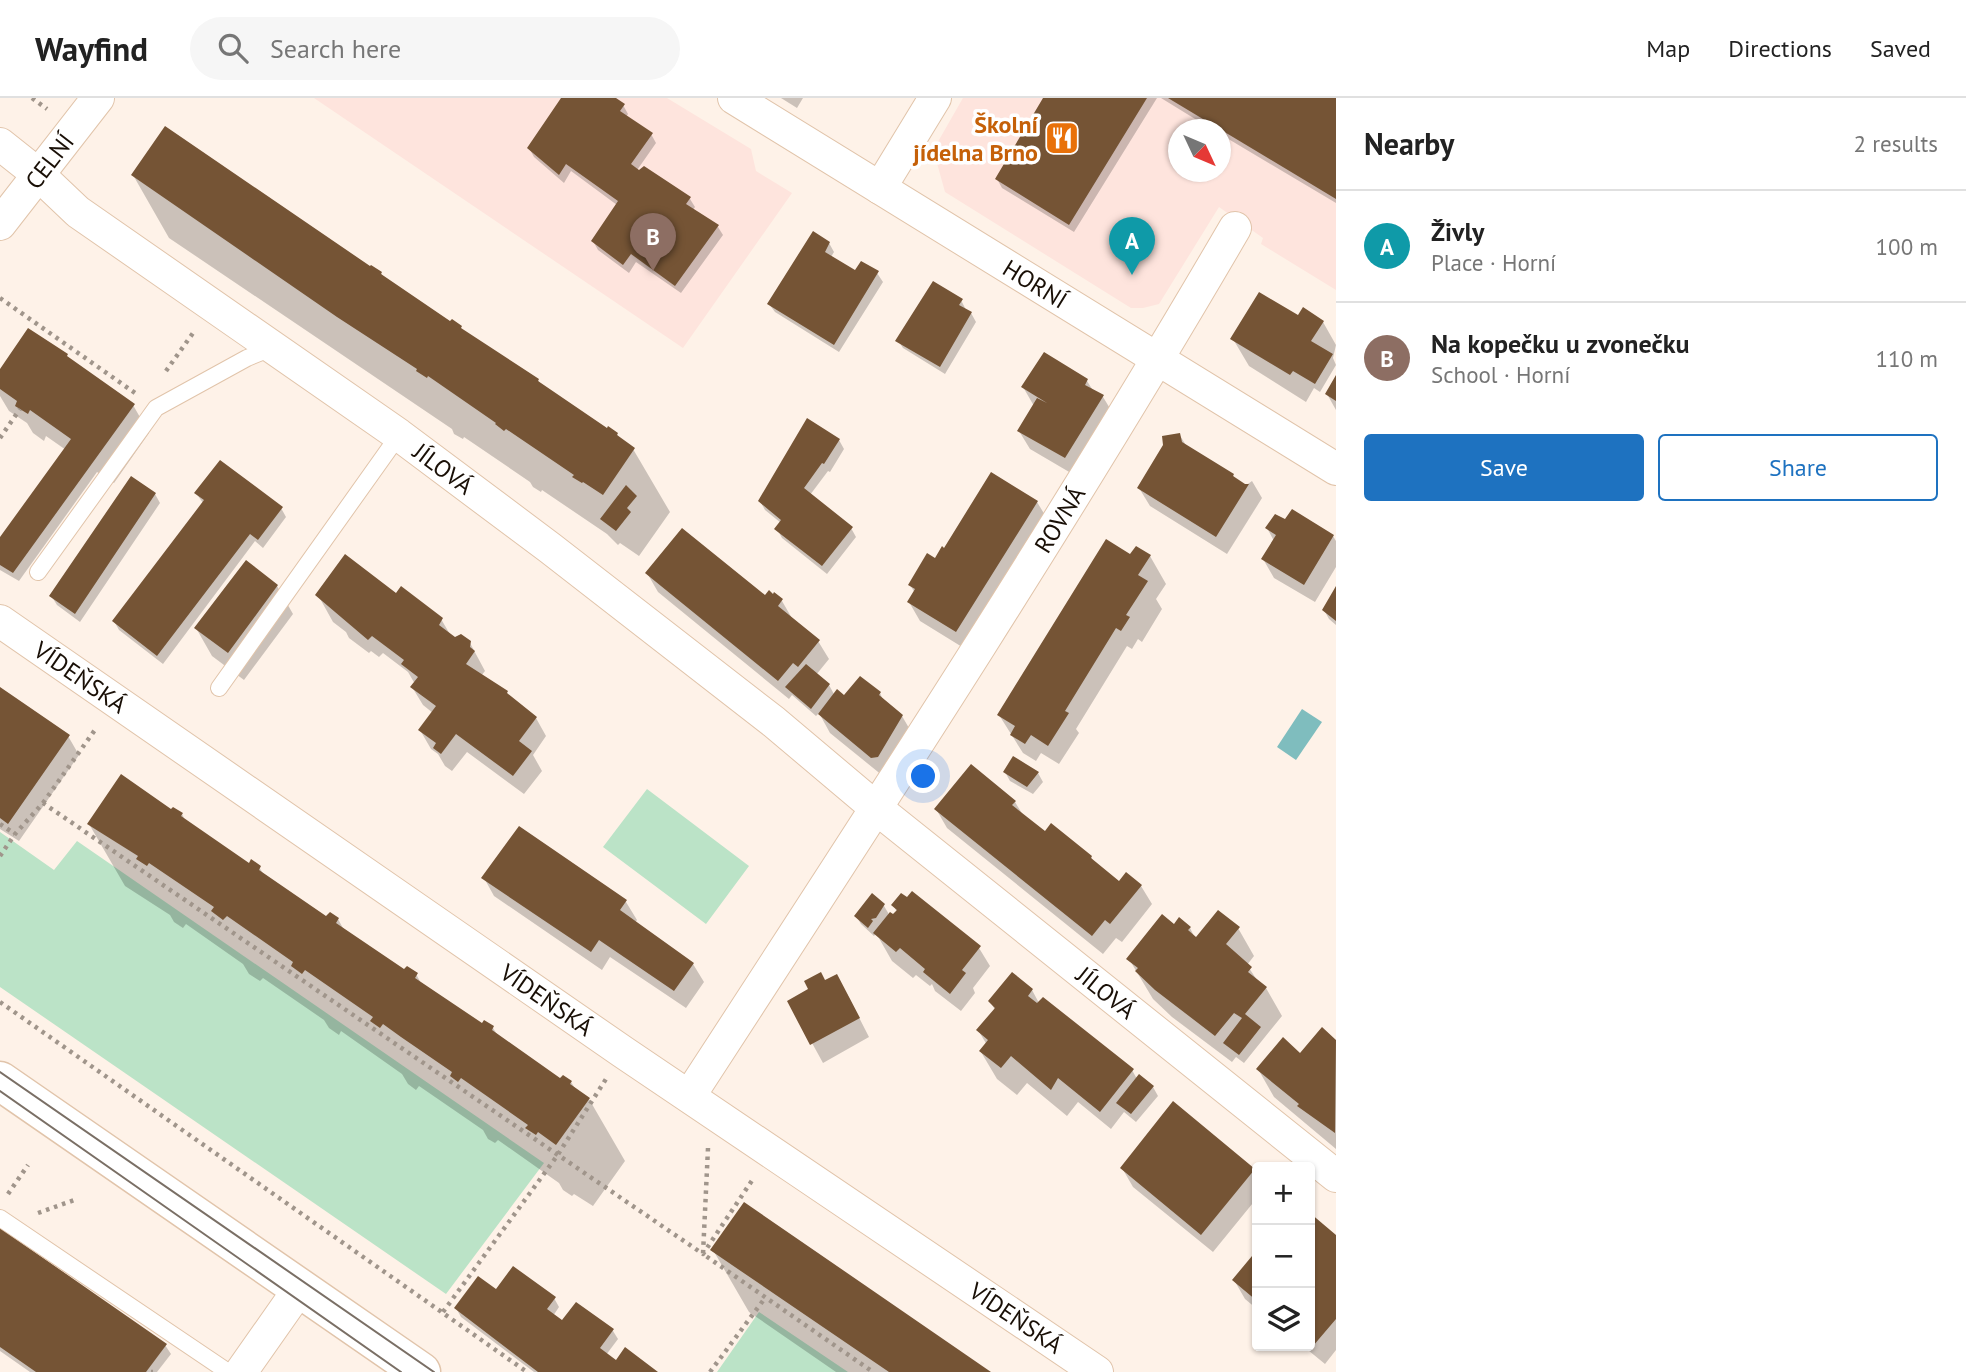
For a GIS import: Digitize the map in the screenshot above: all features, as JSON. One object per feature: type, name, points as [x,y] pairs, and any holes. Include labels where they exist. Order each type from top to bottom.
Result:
[{"type":"main road","points":[[0,1081],[421,1372]]},
{"type":"street","name":"CELNÍ","points":[[0,223],[98,98]]},
{"type":"street","name":"HORNÍ","points":[[734,98],[1336,469]]},
{"type":"street","points":[[880,188],[934,98]]},
{"type":"street","name":"JÍLOVÁ","points":[[0,144],[78,212],[399,435],[774,722],[876,808],[1336,1176]]},
{"type":"street","name":"ROVNÁ","points":[[876,808],[1158,360],[1235,228]]},
{"type":"street","name":"VÍDEŇSKÁ","points":[[0,621],[623,1052],[1097,1372]]},
{"type":"street","points":[[700,1102],[876,808]]},
{"type":"street","points":[[241,1372],[300,1288]]},
{"type":"lane","points":[[38,572],[156,408],[247,358],[274,347]]},
{"type":"lane","points":[[219,688],[399,435]]},
{"type":"lane","points":[[4,1221],[229,1372]]},
{"type":"path","points":[[32,98],[50,111]]},
{"type":"path","points":[[0,298],[156,408]]},
{"type":"path","points":[[164,374],[212,304]]},
{"type":"path","points":[[0,439],[20,409]]},
{"type":"path","points":[[0,856],[15,834],[43,803],[115,701]]},
{"type":"path","points":[[43,803],[873,1372]]},
{"type":"path","points":[[0,824],[15,834]]},
{"type":"path","points":[[0,1002],[527,1372]]},
{"type":"path","points":[[443,1312],[557,1156],[623,1052]]},
{"type":"path","points":[[700,1102],[703,1254]]},
{"type":"path","points":[[703,1254],[772,1152]]},
{"type":"path","points":[[7,1196],[28,1165]]},
{"type":"path","points":[[4,1221],[77,1199]]},
{"type":"path","points":[[710,1372],[765,1298]]},
{"type":"shaded area","points":[[314,98],[667,98],[751,149],[756,171],[792,193],[683,348]]},
{"type":"shaded area","points":[[963,98],[1336,98],[1336,290],[1261,244],[1263,238],[1219,207],[1159,304],[1131,308],[945,192],[935,147]]},
{"type":"green space","points":[[647,789],[749,866],[706,924],[603,847]]},
{"type":"green space","points":[[0,832],[54,870],[77,841],[544,1163],[446,1294],[0,987]]},
{"type":"green space","points":[[759,1312],[848,1372],[717,1372]]},
{"type":"water","points":[[1302,709],[1322,722],[1296,760],[1277,747]]},
{"type":"building","points":[[561,98],[616,98],[625,104],[620,111],[653,133],[631,164],[639,170],[644,166],[691,197],[686,204],[719,225],[675,286],[631,254],[623,265],[591,241],[618,201],[566,164],[559,175],[527,148]]},
{"type":"building","points":[[1043,98],[1147,98],[1069,225],[995,179]]},
{"type":"building","points":[[1168,98],[1336,98],[1336,199],[1231,136],[1231,119],[1203,119]]},
{"type":"building","points":[[165,126],[618,433],[617,435],[635,448],[603,495],[572,477],[574,475],[506,429],[504,431],[428,376],[427,378],[416,371],[417,369],[131,175]]},
{"type":"building","points":[[813,231],[830,242],[825,252],[855,270],[861,261],[879,271],[834,345],[767,304]]},
{"type":"building","points":[[933,281],[963,299],[959,305],[972,312],[940,367],[895,341]]},
{"type":"building","points":[[1259,292],[1298,315],[1303,307],[1324,321],[1311,341],[1333,354],[1315,384],[1293,371],[1290,375],[1230,339]]},
{"type":"building","points":[[28,328],[135,404],[13,573],[0,565],[0,537],[71,439],[30,410],[28,414],[15,406],[17,401],[0,389],[0,369]]},
{"type":"building","points":[[1044,352],[1088,379],[1085,385],[1104,395],[1065,458],[1017,431],[1037,398],[1047,403],[1021,387]]},
{"type":"building","points":[[1336,375],[1336,401],[1325,394]]},
{"type":"building","points":[[807,418],[840,439],[804,488],[853,527],[822,566],[774,529],[781,520],[758,501]]},
{"type":"building","points":[[1180,433],[1182,442],[1234,474],[1233,476],[1245,484],[1249,484],[1216,537],[1137,488],[1163,445],[1162,436]]},
{"type":"building","points":[[220,460],[283,507],[258,540],[250,534],[157,656],[112,621],[204,500],[194,493]]},
{"type":"building","points":[[991,472],[1038,501],[956,632],[907,602],[915,589],[908,585],[927,553],[935,558],[942,546],[944,548]]},
{"type":"building","points":[[131,476],[156,493],[75,614],[49,596]]},
{"type":"building","points":[[626,485],[637,496],[627,508],[631,512],[616,531],[600,519]]},
{"type":"building","points":[[1292,509],[1334,535],[1304,585],[1261,559],[1276,535],[1265,528],[1275,514],[1285,519]]},
{"type":"building","points":[[682,528],[765,595],[769,590],[783,599],[778,606],[820,640],[798,667],[793,663],[778,681],[645,573]]},
{"type":"building","points":[[1106,539],[1130,554],[1136,546],[1151,555],[1138,575],[1148,581],[1126,615],[1130,617],[1121,631],[1116,628],[1065,711],[1069,713],[1048,746],[1031,735],[1025,744],[1010,735],[1015,726],[997,715]]},
{"type":"building","points":[[345,554],[396,593],[401,586],[443,618],[439,625],[455,637],[461,634],[471,641],[470,647],[475,651],[466,664],[508,691],[507,693],[537,717],[519,741],[532,751],[513,776],[456,734],[441,754],[433,748],[436,743],[418,730],[436,706],[410,687],[418,677],[401,664],[404,660],[372,636],[368,640],[315,595]]},
{"type":"building","points":[[246,560],[278,585],[228,653],[194,628]]},
{"type":"building","points":[[1336,586],[1336,621],[1322,610]]},
{"type":"building","points":[[806,664],[830,684],[811,709],[785,687]]},
{"type":"building","points":[[860,676],[881,692],[879,695],[903,715],[878,757],[871,758],[818,714],[837,689],[844,695]]},
{"type":"building","points":[[0,687],[70,735],[8,824],[0,818]]},
{"type":"building","points":[[1013,756],[1039,772],[1027,787],[1003,772]]},
{"type":"building","points":[[971,764],[1016,801],[1012,805],[1045,831],[1051,823],[1119,881],[1126,872],[1142,885],[1110,924],[1105,920],[1092,936],[934,809]]},
{"type":"building","points":[[121,774],[171,809],[173,807],[183,813],[181,816],[249,863],[251,859],[261,866],[259,870],[326,916],[330,912],[339,918],[336,923],[404,969],[407,966],[418,973],[415,978],[482,1023],[484,1020],[494,1026],[492,1030],[560,1078],[563,1075],[572,1081],[570,1084],[590,1098],[556,1145],[538,1132],[536,1135],[525,1128],[528,1125],[461,1078],[458,1082],[450,1076],[452,1072],[383,1024],[380,1028],[370,1021],[373,1017],[305,970],[302,974],[291,966],[293,962],[227,916],[223,920],[211,911],[214,907],[149,863],[147,866],[136,859],[138,856],[87,824]]},
{"type":"building","points":[[519,826],[627,900],[620,910],[694,963],[674,991],[599,940],[591,952],[481,878]]},
{"type":"building","points":[[912,891],[981,946],[962,970],[966,973],[950,994],[900,948],[896,952],[873,933],[890,912],[893,914],[897,910],[891,905],[901,893],[907,897]]},
{"type":"building","points":[[872,893],[885,904],[876,918],[871,919],[873,921],[868,928],[854,916]]},
{"type":"building","points":[[1218,910],[1240,927],[1226,944],[1252,967],[1248,972],[1267,987],[1245,1014],[1261,1027],[1239,1055],[1223,1043],[1242,1018],[1234,1013],[1215,1036],[1155,990],[1135,971],[1138,968],[1126,959],[1162,914],[1174,924],[1179,917],[1191,927],[1188,930],[1196,937]]},
{"type":"building","points":[[821,972],[825,980],[837,974],[860,1018],[810,1045],[787,1001],[808,989],[804,981]]},
{"type":"building","points":[[1012,972],[1033,989],[1028,996],[1037,1003],[1043,997],[1134,1069],[1100,1112],[1058,1078],[1051,1090],[1011,1056],[1001,1068],[979,1051],[988,1040],[976,1030],[995,1008],[988,1001]]},
{"type":"building","points":[[1322,1027],[1336,1040],[1335,1133],[1297,1106],[1299,1104],[1256,1069],[1283,1037],[1300,1053]]},
{"type":"building","points":[[1139,1074],[1154,1086],[1131,1114],[1116,1103]]},
{"type":"building","points":[[1173,1101],[1252,1167],[1252,1173],[1201,1235],[1120,1168]]},
{"type":"building","points":[[744,1202],[991,1372],[889,1372],[710,1250]]},
{"type":"building","points":[[1315,1217],[1336,1235],[1336,1319],[1315,1344]]},
{"type":"building","points":[[0,1228],[167,1344],[146,1372],[36,1372],[0,1347]]},
{"type":"building","points":[[1252,1256],[1252,1297],[1232,1280]]},
{"type":"building","points":[[513,1266],[556,1297],[547,1309],[562,1320],[576,1302],[614,1329],[600,1348],[616,1360],[625,1347],[658,1372],[538,1372],[454,1308],[478,1276],[496,1289]]},
{"type":"tram line","points":[[0,1072],[434,1372]]},
{"type":"tram line","points":[[0,1091],[401,1372]]},
{"type":"place","name":"Školní jídelna Brno","points":[[1062,138]]},
{"type":"place","name":"Na kopečku u zvonečku","points":[[653,271]]},
{"type":"place","name":"Živly","points":[[1132,275]]}]
